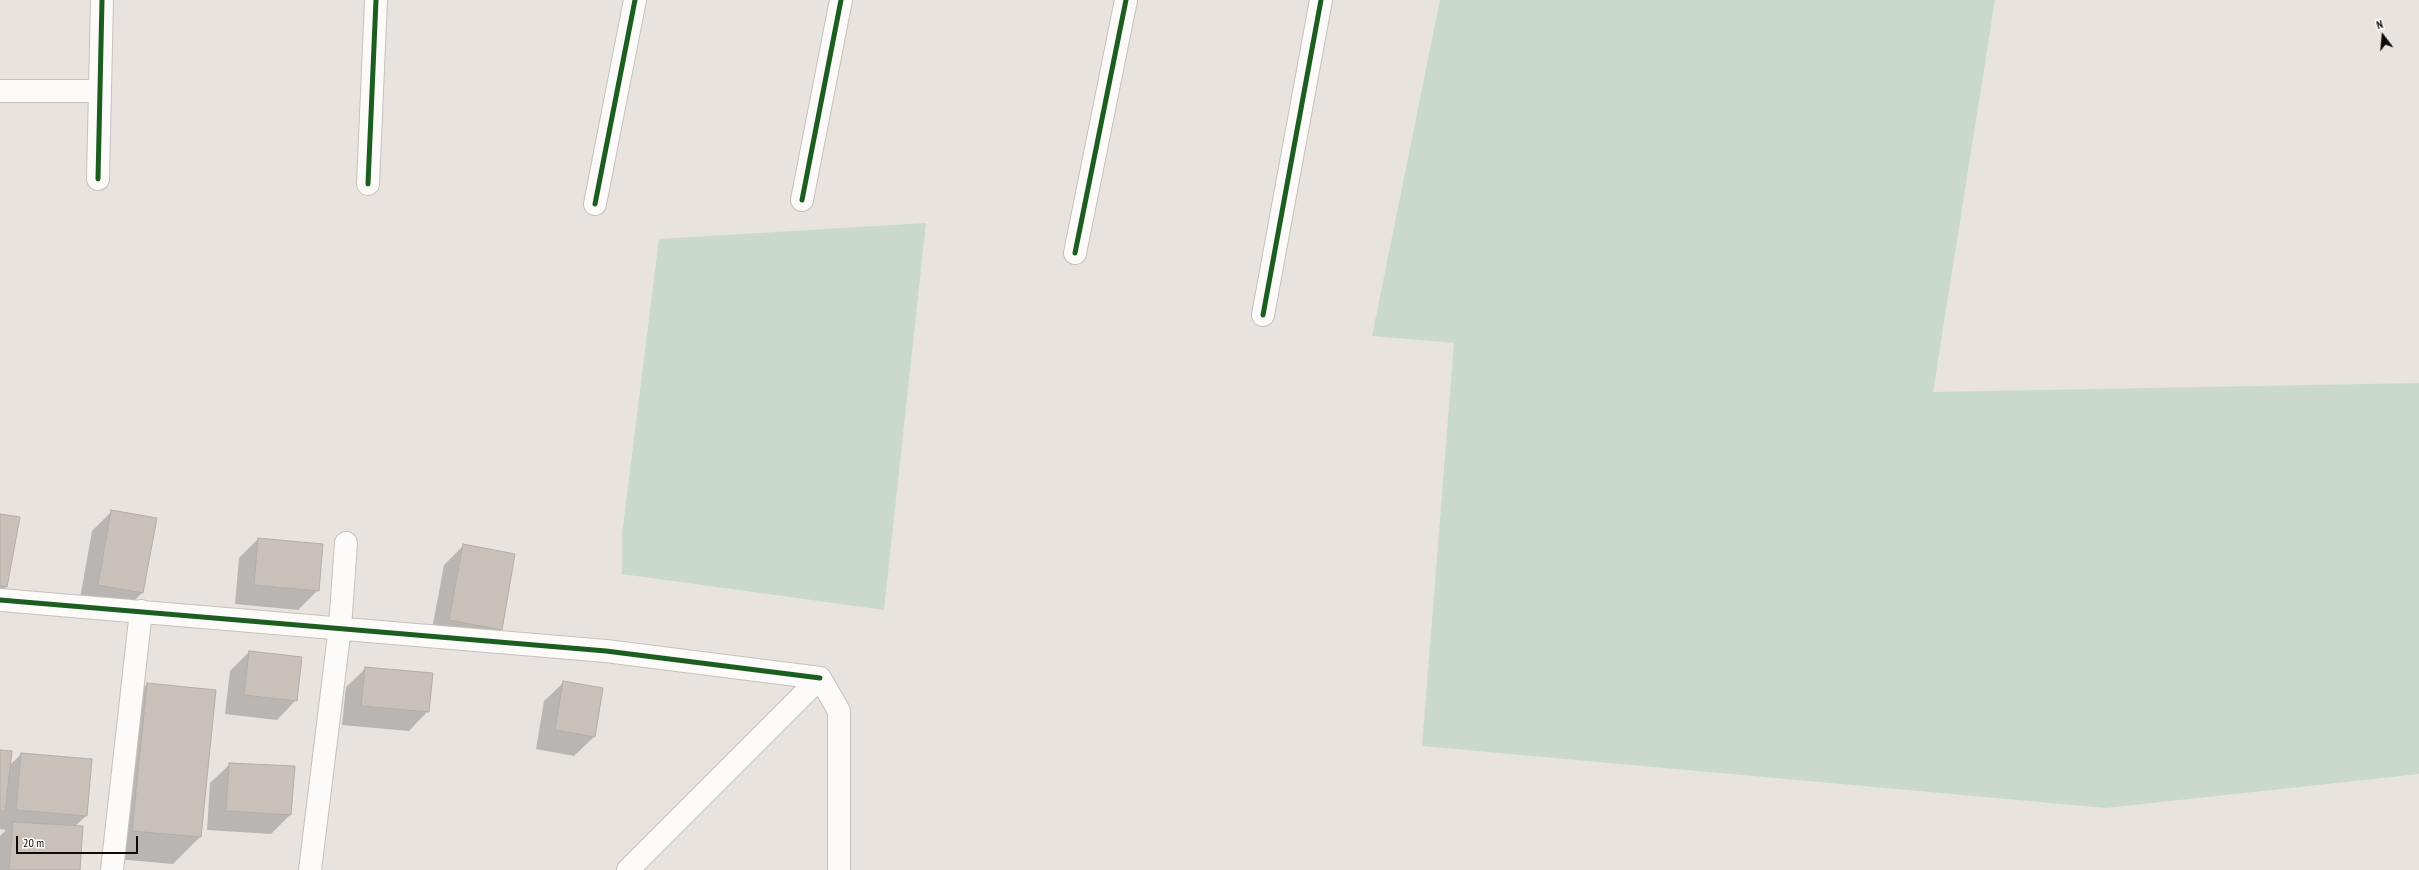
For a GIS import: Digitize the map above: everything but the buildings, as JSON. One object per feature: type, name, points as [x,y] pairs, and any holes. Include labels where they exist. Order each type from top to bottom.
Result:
[{"type":"street","points":[[98,179],[102,0]]},
{"type":"street","points":[[368,184],[376,0]]},
{"type":"street","points":[[595,204],[635,0]]},
{"type":"street","points":[[802,200],[841,0]]},
{"type":"street","points":[[1075,253],[1126,0]]},
{"type":"street","points":[[1263,315],[1321,0]]},
{"type":"street","points":[[0,91],[100,91]]},
{"type":"street","points":[[310,870],[340,627],[346,543]]},
{"type":"street","points":[[0,600],[340,627],[606,651],[820,678]]},
{"type":"street","points":[[112,870],[141,611]]},
{"type":"street","points":[[628,870],[820,678]]},
{"type":"street","points":[[820,678],[839,711],[839,870]]},
{"type":"shaded area","points":[[1440,0],[1995,0],[1933,392],[2419,383],[2419,774],[2106,808],[1422,746],[1454,343],[1372,336]]},
{"type":"shaded area","points":[[926,223],[884,610],[622,574],[622,535],[659,239]]},
{"type":"cycle path","points":[[98,179],[102,0]]},
{"type":"cycle path","points":[[368,184],[376,0]]},
{"type":"cycle path","points":[[595,204],[635,0]]},
{"type":"cycle path","points":[[802,200],[841,0]]},
{"type":"cycle path","points":[[1075,253],[1126,0]]},
{"type":"cycle path","points":[[1263,315],[1321,0]]},
{"type":"cycle path","points":[[0,600],[606,651],[820,678]]}]
